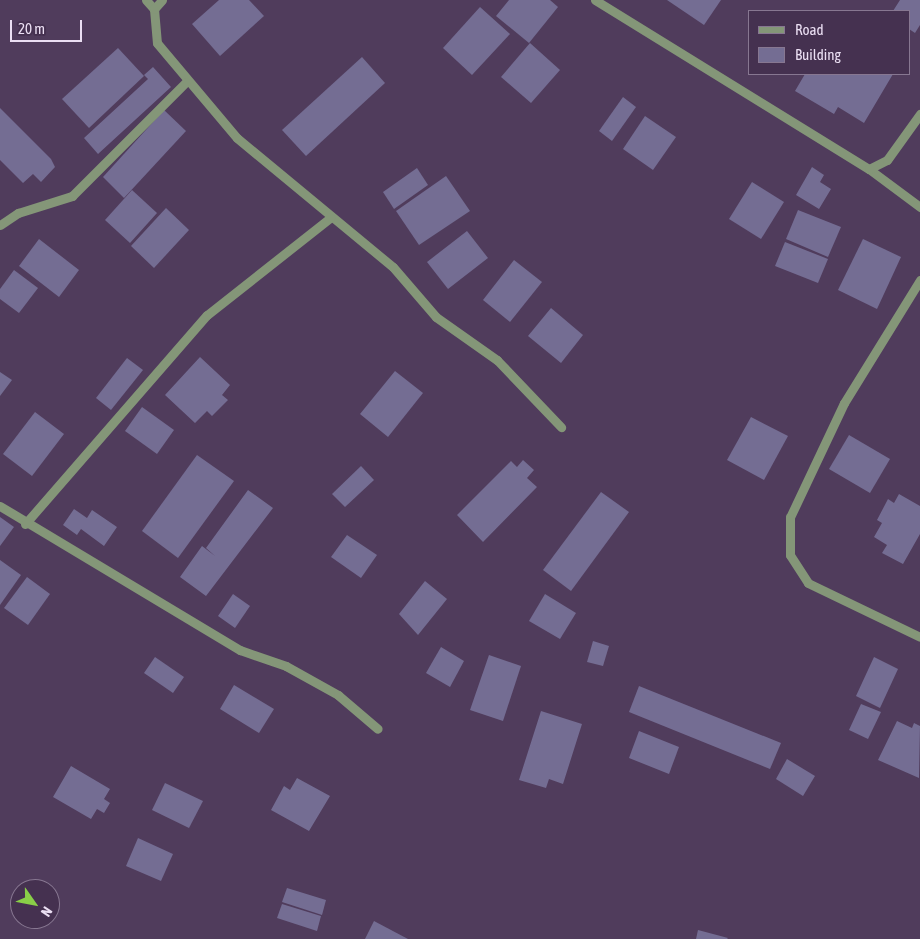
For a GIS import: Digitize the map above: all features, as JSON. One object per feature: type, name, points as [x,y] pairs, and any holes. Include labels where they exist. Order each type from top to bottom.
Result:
[{"type":"street","points":[[146,0],[154,9],[157,43],[177,64],[186,82],[237,138],[330,218],[392,267],[436,316],[497,360],[561,427]]},
{"type":"street","points":[[154,9],[162,0]]},
{"type":"street","points":[[595,0],[870,169],[920,207]]},
{"type":"street","points":[[0,225],[18,213],[72,196],[186,82]]},
{"type":"street","points":[[870,169],[887,160],[920,114]]},
{"type":"street","points":[[25,524],[207,315],[330,218]]},
{"type":"street","points":[[920,280],[840,411],[790,517],[790,555],[808,583],[920,637]]},
{"type":"street","points":[[0,506],[25,524],[240,650],[286,666],[338,695],[378,729]]},
{"type":"building","points":[[219,0],[249,0],[264,16],[220,56],[192,24]]},
{"type":"building","points":[[509,0],[550,0],[558,7],[529,43],[496,16]]},
{"type":"building","points":[[667,0],[721,0],[704,25]]},
{"type":"building","points":[[900,0],[920,0],[920,25],[915,33],[910,30],[910,10],[894,10]]},
{"type":"building","points":[[480,7],[510,34],[472,75],[443,48]]},
{"type":"building","points":[[530,43],[560,70],[531,103],[501,77]]},
{"type":"building","points":[[118,48],[144,76],[89,128],[62,99]]},
{"type":"building","points":[[362,57],[385,83],[306,156],[282,130]]},
{"type":"building","points":[[153,67],[171,87],[98,154],[84,138],[148,79],[144,75]]},
{"type":"building","points":[[804,75],[892,75],[864,123],[838,107],[834,114],[795,91]]},
{"type":"building","points":[[623,97],[636,107],[612,141],[599,131]]},
{"type":"building","points":[[0,108],[51,159],[55,167],[41,182],[33,174],[23,183],[0,160]]},
{"type":"building","points":[[164,110],[186,131],[124,198],[103,177]]},
{"type":"building","points":[[645,116],[676,137],[653,170],[623,149]]},
{"type":"building","points":[[812,167],[824,175],[820,182],[831,189],[819,209],[796,195]]},
{"type":"building","points":[[417,168],[428,185],[394,209],[383,192]]},
{"type":"building","points":[[446,176],[470,211],[419,245],[396,211]]},
{"type":"building","points":[[752,182],[784,202],[761,239],[729,219]]},
{"type":"building","points":[[132,190],[157,213],[130,243],[105,220]]},
{"type":"building","points":[[166,208],[189,230],[154,268],[131,246]]},
{"type":"building","points":[[798,210],[841,227],[828,257],[786,239]]},
{"type":"building","points":[[467,231],[488,258],[448,289],[427,262]]},
{"type":"building","points":[[39,239],[79,270],[59,297],[19,266]]},
{"type":"building","points":[[863,239],[901,257],[877,309],[838,290]]},
{"type":"building","points":[[785,242],[828,259],[818,283],[775,266]]},
{"type":"building","points":[[514,260],[542,282],[510,322],[483,300]]},
{"type":"building","points":[[14,270],[38,288],[19,313],[0,299],[0,289]]},
{"type":"building","points":[[551,308],[583,335],[561,363],[528,336]]},
{"type":"building","points":[[200,357],[230,385],[222,395],[228,400],[212,416],[207,411],[195,423],[165,395]]},
{"type":"building","points":[[127,358],[143,370],[111,410],[96,398]]},
{"type":"building","points":[[395,371],[423,393],[388,437],[360,414]]},
{"type":"building","points":[[0,372],[12,380],[0,396]]},
{"type":"building","points":[[142,407],[174,430],[157,454],[125,431]]},
{"type":"building","points":[[35,412],[64,434],[32,476],[3,454]]},
{"type":"building","points":[[751,417],[788,436],[764,480],[727,460]]},
{"type":"building","points":[[849,435],[890,459],[870,493],[829,469]]},
{"type":"building","points":[[197,455],[234,481],[178,558],[142,531]]},
{"type":"building","points":[[523,460],[534,470],[527,478],[537,487],[483,542],[457,515],[511,461],[517,467]]},
{"type":"building","points":[[361,466],[374,480],[345,507],[332,494]]},
{"type":"building","points":[[248,490],[273,508],[206,596],[180,577],[202,546],[215,556],[206,548]]},
{"type":"building","points":[[601,492],[629,512],[571,591],[543,570]]},
{"type":"building","points":[[899,494],[920,506],[920,534],[903,564],[882,553],[887,545],[874,537],[882,523],[877,520],[888,499],[894,503]]},
{"type":"building","points":[[74,509],[87,518],[92,510],[117,527],[104,546],[81,529],[77,535],[63,525]]},
{"type":"building","points":[[0,517],[14,527],[0,546]]},
{"type":"building","points":[[347,535],[377,555],[361,578],[331,557]]},
{"type":"building","points":[[0,560],[21,575],[0,605]]},
{"type":"building","points":[[27,577],[50,594],[28,625],[4,608]]},
{"type":"building","points":[[425,581],[447,599],[418,635],[399,614]]},
{"type":"building","points":[[233,594],[250,606],[235,628],[218,616]]},
{"type":"building","points":[[545,594],[576,613],[560,639],[529,621]]},
{"type":"building","points":[[593,641],[609,646],[603,666],[587,662]]},
{"type":"building","points":[[441,647],[464,661],[450,687],[426,673]]},
{"type":"building","points":[[489,655],[521,666],[503,721],[470,710]]},
{"type":"building","points":[[155,657],[184,677],[173,693],[144,673]]},
{"type":"building","points":[[874,657],[898,669],[880,708],[856,696]]},
{"type":"building","points":[[234,685],[274,709],[259,733],[220,709]]},
{"type":"building","points":[[639,686],[781,743],[770,769],[629,712]]},
{"type":"building","points":[[861,704],[881,712],[868,739],[849,730]]},
{"type":"building","points":[[541,711],[582,724],[563,784],[549,779],[546,788],[519,780]]},
{"type":"building","points":[[897,721],[912,728],[914,723],[920,726],[919,778],[878,760]]},
{"type":"building","points":[[639,731],[679,747],[669,774],[629,758]]},
{"type":"building","points":[[787,759],[815,776],[803,796],[776,779]]},
{"type":"building","points":[[71,766],[110,789],[104,799],[110,803],[104,813],[97,809],[91,819],[53,797]]},
{"type":"building","points":[[297,778],[330,796],[309,831],[271,810],[284,786],[290,790]]},
{"type":"building","points":[[165,783],[203,801],[189,828],[152,810]]},
{"type":"building","points":[[138,838],[173,854],[161,881],[126,866]]},
{"type":"building","points":[[287,888],[326,900],[322,915],[282,902]]},
{"type":"building","points":[[282,904],[321,916],[317,931],[277,918]]},
{"type":"building","points":[[374,921],[408,939],[365,939]]},
{"type":"building","points":[[698,930],[728,938],[696,939]]}]
